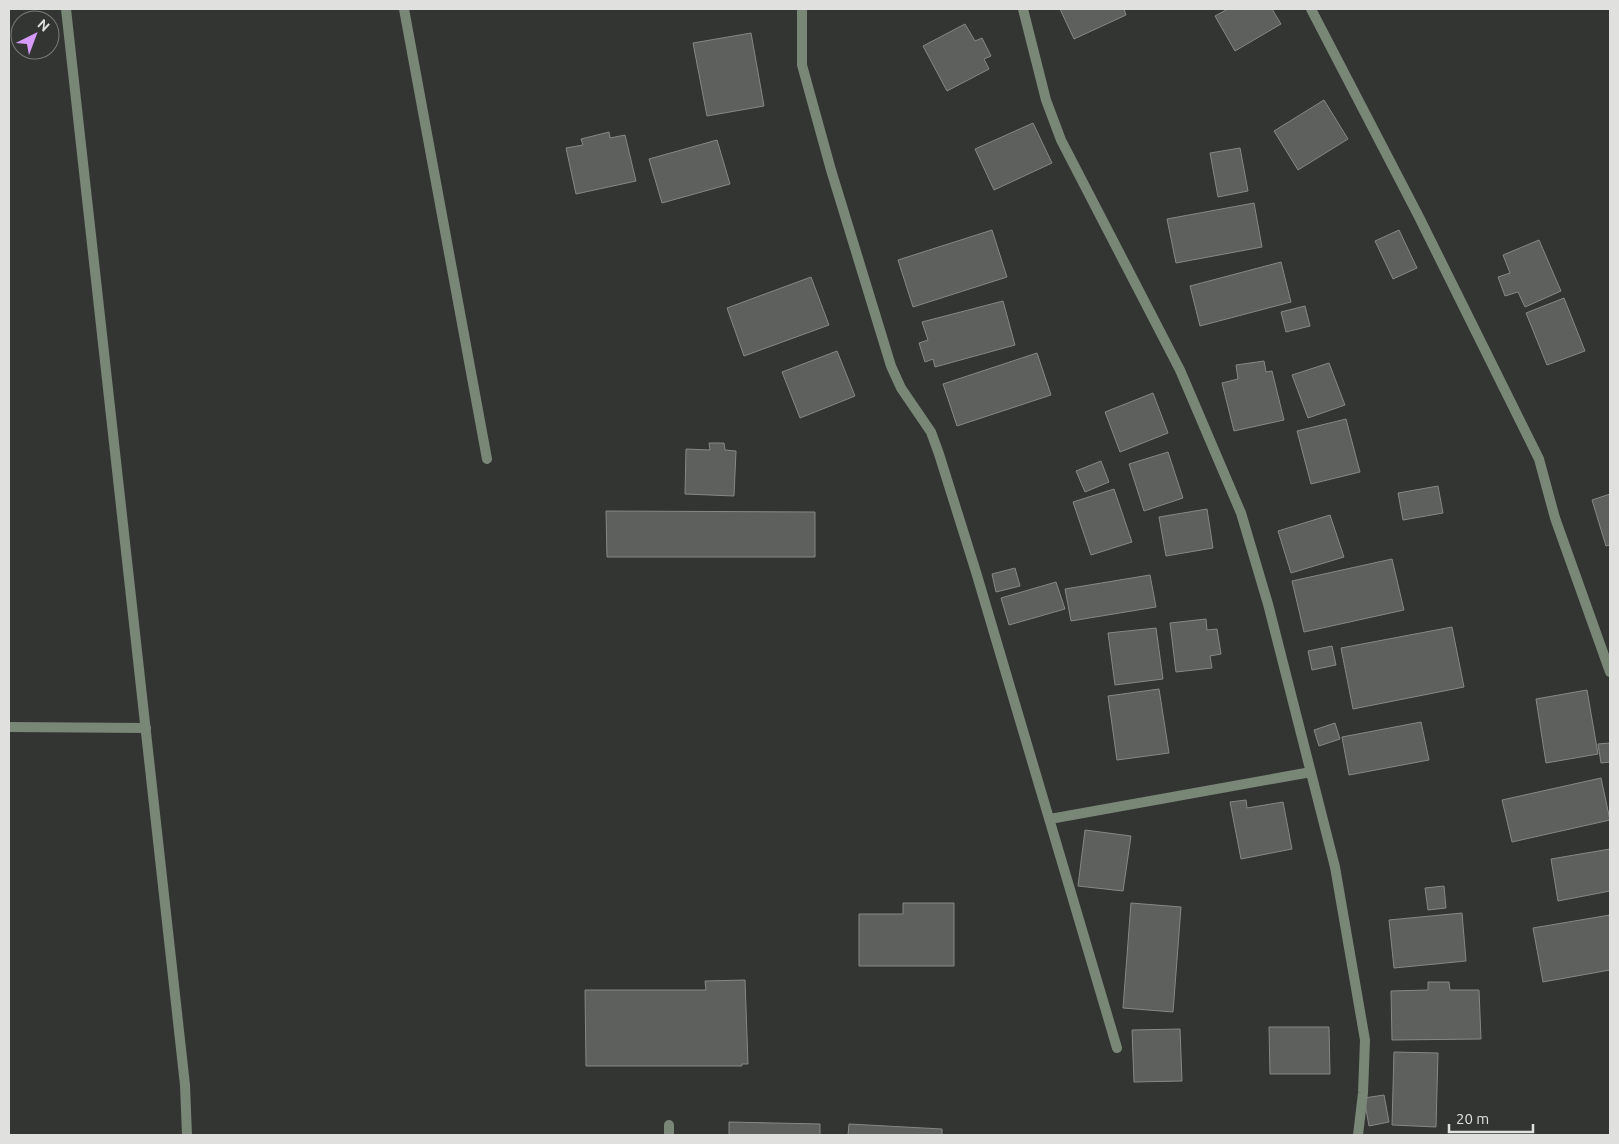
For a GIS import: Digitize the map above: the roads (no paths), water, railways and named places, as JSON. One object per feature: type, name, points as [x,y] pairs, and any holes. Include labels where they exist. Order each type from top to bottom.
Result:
[{"type":"street","points":[[66,9],[184,1075],[187,1135]]},
{"type":"street","points":[[404,9],[487,459]]},
{"type":"street","points":[[802,9],[802,65],[831,170],[892,366],[901,388],[931,432],[939,454],[976,572],[1117,1048]]},
{"type":"street","points":[[1023,9],[1046,100],[1061,140],[1180,370],[1241,513],[1268,604],[1335,867],[1364,1040],[1363,1093],[1358,1135]]},
{"type":"street","points":[[1311,9],[1419,217],[1540,458],[1555,518],[1610,672]]},
{"type":"street","points":[[9,727],[146,728]]},
{"type":"street","points":[[1050,819],[1311,772]]}]
